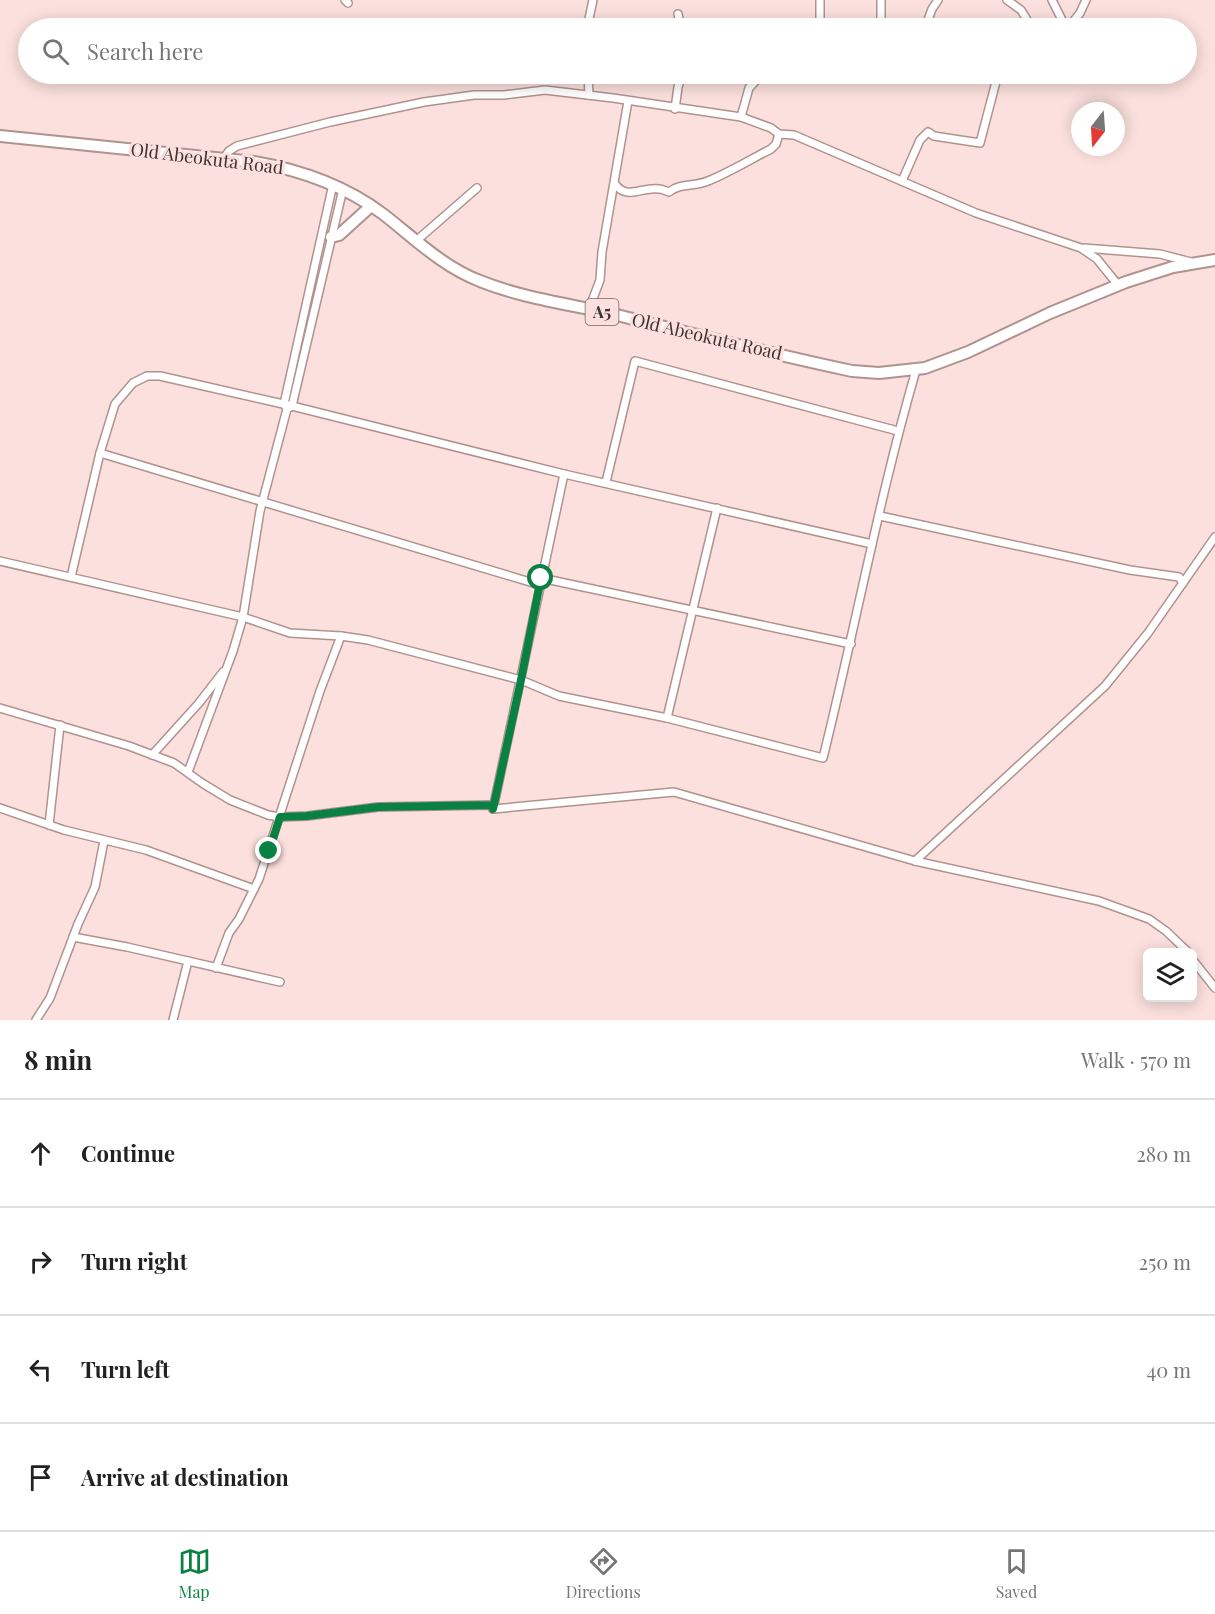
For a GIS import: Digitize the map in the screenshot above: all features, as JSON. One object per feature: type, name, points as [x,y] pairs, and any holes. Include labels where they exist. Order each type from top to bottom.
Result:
[{"type":"highway","name":"Old Abeokuta Road","points":[[0,136],[284,167],[338,187],[371,206],[457,270],[479,281],[852,370],[879,373],[916,370],[968,352],[1050,313],[1118,285],[1194,262],[1215,260]]},
{"type":"highway","points":[[326,235],[339,235],[371,206]]},
{"type":"street","points":[[589,18],[593,0]]},
{"type":"street","points":[[820,0],[820,18]]},
{"type":"street","points":[[881,0],[881,18]]},
{"type":"street","points":[[929,18],[938,0]]},
{"type":"street","points":[[1007,0],[1021,10],[1026,18]]},
{"type":"street","points":[[1052,0],[1062,18]]},
{"type":"street","points":[[1076,18],[1086,0]]},
{"type":"street","points":[[678,14],[679,18]]},
{"type":"street","points":[[588,84],[589,95]]},
{"type":"street","points":[[675,109],[679,84]]},
{"type":"street","points":[[741,117],[749,88],[753,84]]},
{"type":"street","points":[[902,181],[920,140],[928,132],[934,136],[980,143],[995,84]]},
{"type":"street","points":[[223,159],[229,150],[237,146],[330,122],[424,102],[474,95],[504,95],[545,90],[741,117],[771,128],[779,134],[794,135],[984,216],[1081,248],[1160,254],[1194,262]]},
{"type":"street","points":[[589,309],[600,280],[602,252],[628,100]]},
{"type":"street","points":[[614,184],[619,190],[627,193],[658,188],[669,192],[676,186],[690,186],[707,181],[771,149],[776,144],[779,134]]},
{"type":"street","points":[[188,772],[228,667],[243,617],[263,501],[288,406],[338,187]]},
{"type":"street","points":[[326,235],[338,187]]},
{"type":"street","points":[[416,241],[477,188]]},
{"type":"street","points":[[1081,248],[1097,259],[1118,285]]},
{"type":"street","points":[[606,482],[635,362],[898,430]]},
{"type":"street","points":[[0,561],[243,617],[290,633],[368,640],[521,680],[559,696],[667,718],[823,758],[851,644],[898,430],[916,370]]},
{"type":"street","points":[[71,577],[100,453],[115,404],[133,383],[147,376],[160,376],[564,474],[872,544]]},
{"type":"street","points":[[100,453],[541,581],[851,644]]},
{"type":"street","points":[[493,809],[564,474]]},
{"type":"street","points":[[667,718],[717,508]]},
{"type":"street","points":[[880,516],[1130,570],[1179,577],[1184,583]]},
{"type":"street","points":[[915,861],[1105,686],[1148,633],[1215,537]]},
{"type":"street","points":[[216,968],[229,933],[254,889],[280,817],[320,691],[341,636]]},
{"type":"street","points":[[152,754],[199,703],[228,667]]},
{"type":"street","points":[[0,708],[152,754],[174,763],[230,800],[268,815],[300,816],[387,807],[492,805],[493,809]]},
{"type":"street","points":[[49,825],[60,725]]},
{"type":"street","points":[[493,809],[674,792],[915,861],[1079,896],[1122,908],[1158,925],[1184,948]]},
{"type":"street","points":[[0,808],[104,841],[156,853],[254,889]]},
{"type":"street","points":[[36,1020],[50,998],[95,886],[104,841]]},
{"type":"street","points":[[73,937],[280,982]]},
{"type":"street","points":[[173,1020],[188,961]]},
{"type":"street","points":[[1197,965],[1215,988]]},
{"type":"route","points":[[269,851],[280,817],[378,807],[492,805],[493,809],[541,578]]}]
